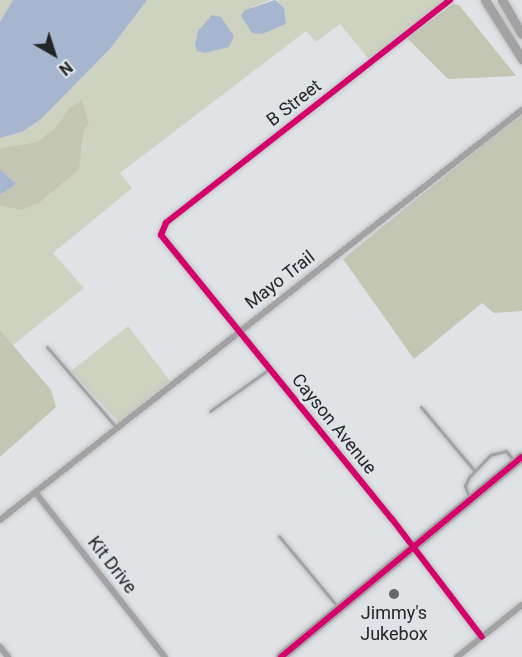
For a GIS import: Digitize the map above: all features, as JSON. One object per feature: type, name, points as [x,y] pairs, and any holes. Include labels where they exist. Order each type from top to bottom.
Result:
[{"type":"main road","points":[[484,0],[522,59]]},
{"type":"main road","points":[[502,0],[522,34]]},
{"type":"main road","points":[[281,657],[519,460]]},
{"type":"street","name":"B Street","points":[[161,232],[166,223],[450,0]]},
{"type":"street","name":"Mayo Trail","points":[[0,520],[522,110]]},
{"type":"street","name":"Cayson Avenue","points":[[161,232],[413,546],[482,638]]},
{"type":"street","name":"Kit Drive","points":[[35,492],[165,657]]},
{"type":"street","points":[[457,657],[522,605]]},
{"type":"street","points":[[0,647],[8,657]]},
{"type":"lane","points":[[47,347],[117,429]]},
{"type":"lane","points":[[210,411],[270,369]]},
{"type":"lane","points":[[421,407],[473,469]]},
{"type":"lane","points":[[471,500],[465,486],[473,469],[498,451],[506,451],[519,460]]},
{"type":"lane","points":[[279,536],[339,609]]},
{"type":"green space","points":[[0,0],[13,0],[0,22]]},
{"type":"green space","points":[[147,0],[270,0],[245,10],[279,1],[275,0],[445,0],[369,59],[340,24],[316,42],[306,31],[120,173],[132,188],[53,253],[84,288],[13,345],[0,330],[0,206],[22,210],[82,150],[84,129],[89,123],[82,101],[69,108],[55,128],[37,142],[0,148],[0,138],[22,132],[40,120],[110,49]]},
{"type":"green space","points":[[453,4],[459,5],[522,83],[516,76],[448,79],[407,38]]},
{"type":"green space","points":[[82,100],[89,123],[84,130],[79,169],[40,202],[22,210],[0,206],[0,195],[16,184],[0,169],[0,148],[37,142],[55,128],[69,108]]},
{"type":"green space","points":[[522,113],[522,311],[494,313],[482,303],[414,359],[343,259]]},
{"type":"green space","points":[[128,326],[170,381],[119,422],[71,371]]},
{"type":"green space","points":[[0,330],[51,390],[56,407],[0,457]]},
{"type":"water","points":[[13,0],[147,0],[110,49],[40,120],[22,132],[0,138],[0,22]]},
{"type":"water","points":[[275,0],[284,8],[286,24],[262,34],[252,33],[241,16],[245,10]]},
{"type":"water","points":[[212,15],[221,17],[234,36],[229,47],[205,53],[197,51],[195,45],[198,31]]},
{"type":"water","points":[[0,169],[16,184],[0,195]]},
{"type":"cycle path","points":[[450,0],[166,223],[161,235],[392,519],[482,637]]},
{"type":"cycle path","points":[[281,657],[522,457]]},
{"type":"place","name":"Jimmy's Jukebox","points":[[394,594]]}]
